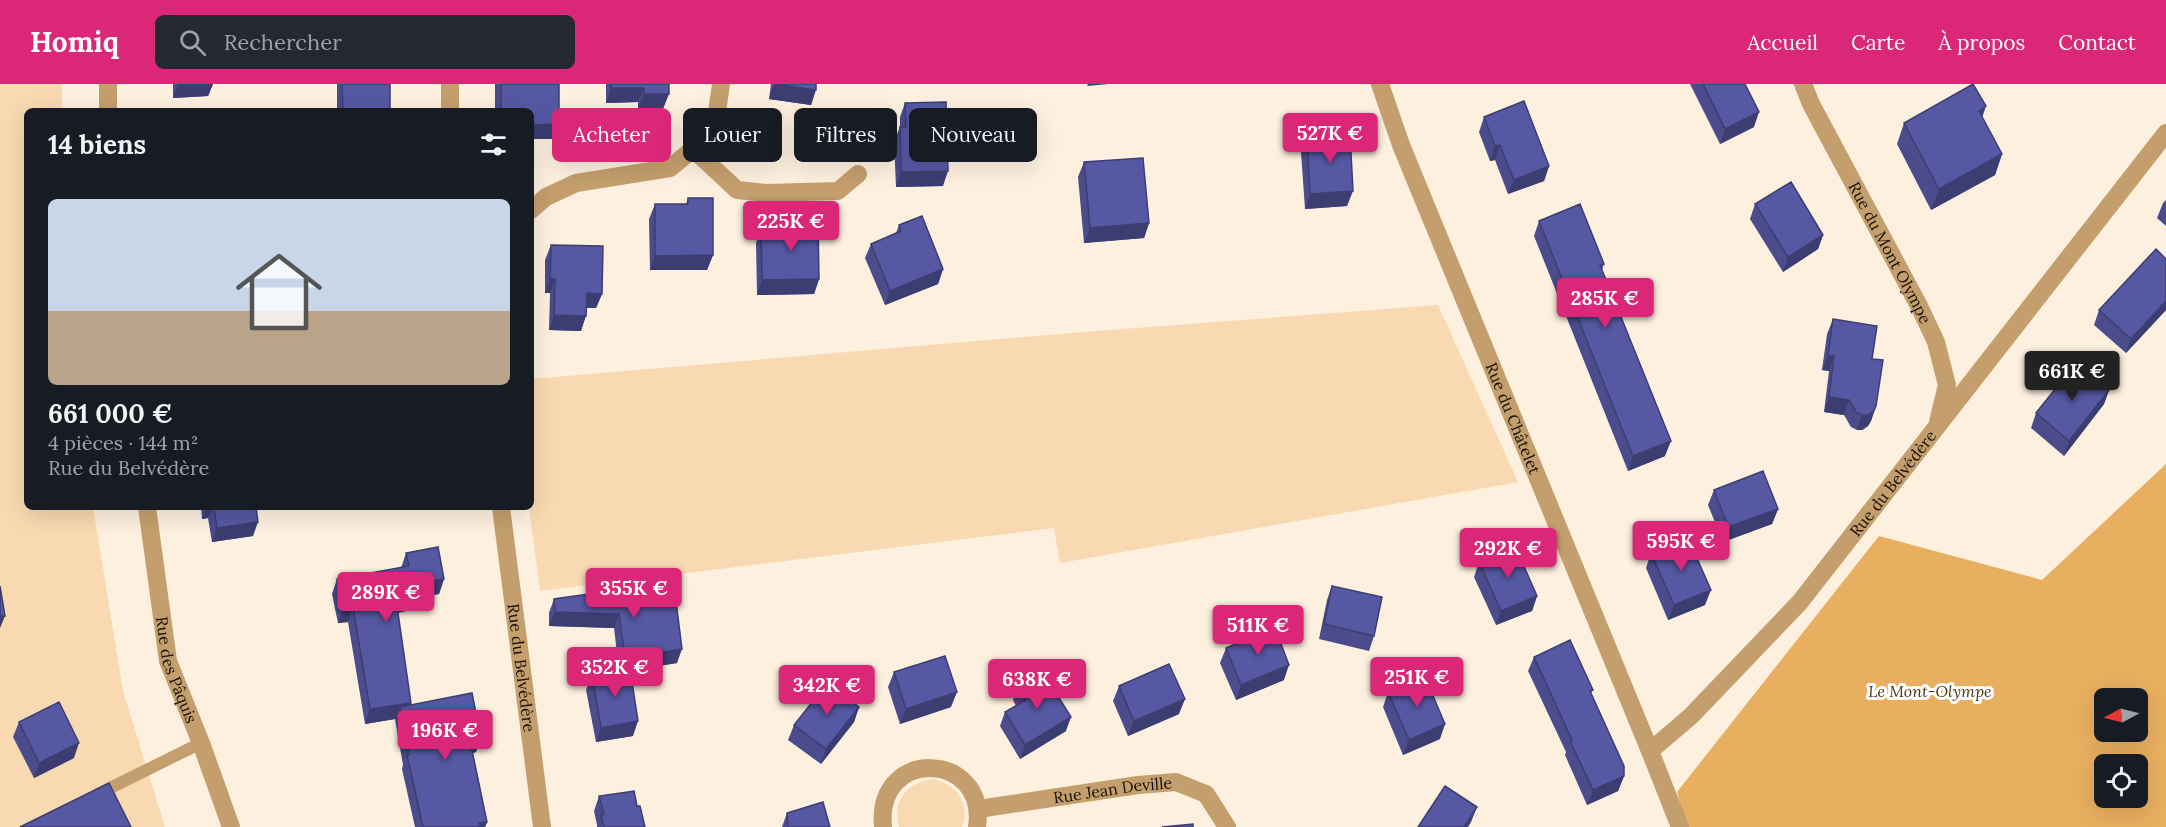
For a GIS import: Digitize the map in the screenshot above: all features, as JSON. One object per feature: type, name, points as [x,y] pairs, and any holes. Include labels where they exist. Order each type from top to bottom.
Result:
[{"type":"street","points":[[108,84],[108,108]]},
{"type":"street","points":[[450,84],[450,108]]},
{"type":"street","points":[[718,108],[721,84]]},
{"type":"street","name":"Rue du Châtelet","points":[[1380,84],[1401,145],[1650,752]]},
{"type":"street","name":"Rue du Mont Olympe","points":[[1803,84],[1811,105],[1936,342],[1947,386],[1936,429]]},
{"type":"street","name":"Rue du Belvédère","points":[[1650,752],[1691,716],[1800,602],[2166,133]]},
{"type":"street","points":[[534,207],[546,196],[576,183],[670,168],[683,157]]},
{"type":"street","points":[[707,162],[737,190],[766,193],[838,191],[858,174]]},
{"type":"street","name":"Rue des Pâquis","points":[[147,510],[168,661],[231,827]]},
{"type":"street","name":"Rue du Belvédère","points":[[501,510],[542,827]]},
{"type":"street","points":[[1650,752],[1680,827]]},
{"type":"street","points":[[883,827],[881,812],[886,796],[894,783],[906,773],[921,768],[936,768],[951,772],[964,781],[974,794],[978,818]]},
{"type":"street","name":"Rue Jean Deville","points":[[978,818],[1138,785],[1176,782],[1206,794],[1227,827]]},
{"type":"lane","points":[[82,802],[201,743]]},
{"type":"shaded area","points":[[0,84],[62,84],[62,108],[24,108],[24,510],[93,510],[123,691],[165,827],[0,827]]},
{"type":"shaded area","points":[[1438,305],[1518,482],[1060,563],[1054,528],[540,591],[529,510],[534,510],[534,379],[1083,332]]},
{"type":"shaded area","points":[[934,779],[949,786],[960,796],[965,810],[962,827],[899,827],[898,809],[904,794],[916,784]]},
{"type":"green space","name":"Le Mont-Olympe","points":[[2166,464],[2166,827],[1686,827],[1677,792],[1879,536],[2042,580]]},
{"type":"building","points":[[342,84],[390,84],[390,108],[343,108]]},
{"type":"building","points":[[501,84],[559,84],[559,108],[552,108],[552,124],[534,125],[534,108],[501,108]]},
{"type":"building","points":[[611,84],[669,84],[669,94],[644,94],[644,88],[611,88]]},
{"type":"building","points":[[774,84],[816,84],[816,90]]},
{"type":"building","points":[[1703,84],[1745,84],[1759,112],[1725,129]]},
{"type":"building","points":[[1973,84],[1986,106],[1979,111],[2002,154],[1939,189],[1904,123]]},
{"type":"building","points":[[1524,101],[1549,166],[1514,180],[1500,145],[1495,146],[1484,117]]},
{"type":"building","points":[[946,102],[946,108],[909,108],[909,162],[948,162],[948,171],[901,172],[900,127],[906,127],[905,103]]},
{"type":"building","points":[[1350,134],[1353,191],[1310,194],[1307,137]]},
{"type":"building","points":[[1143,158],[1149,223],[1090,228],[1084,162]]},
{"type":"building","points":[[1791,182],[1823,235],[1788,257],[1755,204]]},
{"type":"building","points":[[688,198],[713,198],[713,255],[655,256],[655,204],[688,204]]},
{"type":"building","points":[[1580,204],[1604,264],[1600,265],[1671,441],[1633,456],[1539,221]]},
{"type":"building","points":[[922,216],[943,269],[890,291],[871,244],[901,231],[899,225]]},
{"type":"building","points":[[818,221],[819,279],[762,280],[761,228],[794,228],[794,222]]},
{"type":"building","points":[[551,245],[603,246],[602,294],[587,293],[586,316],[554,315],[555,279],[550,279]]},
{"type":"building","points":[[2156,249],[2166,259],[2166,301],[2131,339],[2099,310]]},
{"type":"building","points":[[1833,319],[1877,326],[1872,359],[1883,360],[1876,406],[1868,415],[1856,412],[1849,400],[1829,397],[1834,356],[1828,356]]},
{"type":"building","points":[[2076,363],[2109,390],[2069,441],[2036,413]]},
{"type":"building","points":[[1763,471],[1778,509],[1728,527],[1714,490]]},
{"type":"building","points":[[214,510],[256,510],[258,522],[217,528]]},
{"type":"building","points":[[1688,538],[1711,590],[1674,605],[1651,553]]},
{"type":"building","points":[[1515,546],[1537,596],[1501,611],[1479,562]]},
{"type":"building","points":[[438,547],[444,579],[413,584],[415,596],[396,599],[411,703],[370,709],[353,607],[343,609],[337,579],[409,566],[406,553]]},
{"type":"building","points":[[0,586],[5,616],[0,616]]},
{"type":"building","points":[[1332,586],[1382,597],[1374,636],[1324,624]]},
{"type":"building","points":[[624,589],[626,602],[675,593],[682,649],[625,658],[619,614],[555,612],[554,599]]},
{"type":"building","points":[[1275,628],[1289,665],[1241,685],[1226,648]]},
{"type":"building","points":[[1570,640],[1624,766],[1624,776],[1593,790],[1534,657]]},
{"type":"building","points":[[945,656],[957,692],[906,709],[894,672]]},
{"type":"building","points":[[1169,664],[1185,699],[1134,721],[1119,686]]},
{"type":"building","points":[[630,669],[638,721],[601,728],[592,675]]},
{"type":"building","points":[[1043,672],[1071,717],[1025,745],[1005,712],[1026,700],[1018,687]]},
{"type":"building","points":[[1425,677],[1445,724],[1409,740],[1388,692]]},
{"type":"building","points":[[828,682],[859,707],[826,749],[794,725]]},
{"type":"building","points":[[472,693],[481,738],[470,741],[487,822],[479,823],[481,827],[423,827],[407,755],[409,755],[400,707]]},
{"type":"building","points":[[59,702],[79,743],[39,763],[19,722]]},
{"type":"building","points":[[109,783],[131,827],[20,827]]},
{"type":"building","points":[[1445,786],[1477,807],[1464,827],[1418,827]]},
{"type":"building","points":[[634,791],[645,827],[604,827],[601,815],[604,814],[599,796]]},
{"type":"building","points":[[823,802],[830,827],[788,827],[787,813]]},
{"type":"building","points":[[1193,824],[1193,827],[1162,827]]}]
